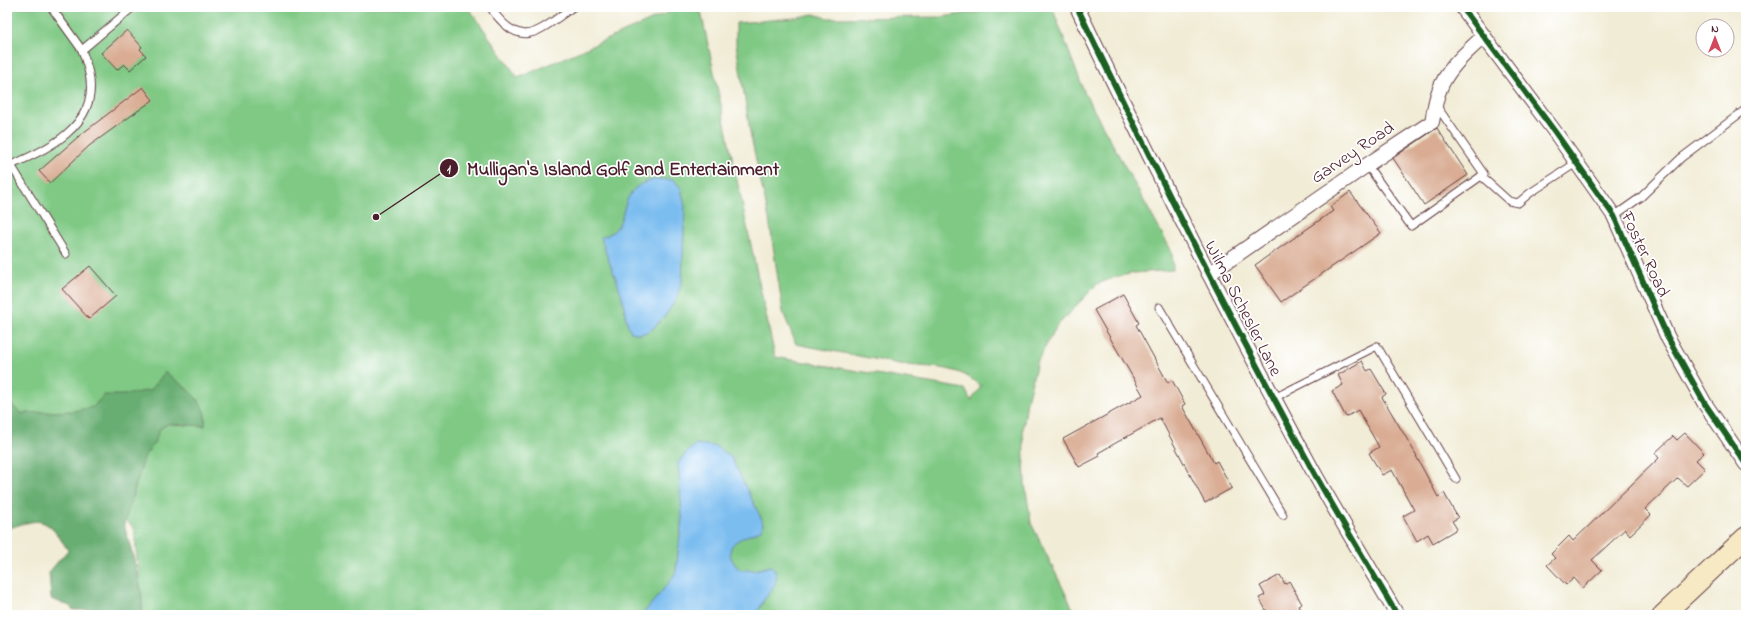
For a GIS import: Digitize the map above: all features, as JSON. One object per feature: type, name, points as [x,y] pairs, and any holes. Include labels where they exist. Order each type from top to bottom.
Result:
[{"type":"main road","points":[[1663,615],[1746,537]]},
{"type":"street","name":"Wilma Schesler Lane","points":[[1078,7],[1209,274],[1274,398],[1313,471],[1397,615]]},
{"type":"street","name":"Foster Road","points":[[1462,7],[1614,216],[1668,338],[1705,404],[1746,464]]},
{"type":"street","name":"Garvey Road","points":[[1209,274],[1432,122],[1439,91],[1453,66],[1484,36]]},
{"type":"lane","points":[[51,7],[82,50],[90,80],[89,104],[73,129],[63,137],[28,158],[9,165],[66,254]]},
{"type":"lane","points":[[82,50],[133,7]]},
{"type":"lane","points":[[490,7],[503,25],[512,32],[520,35],[537,32],[573,7]]},
{"type":"lane","points":[[1367,165],[1411,226],[1484,174],[1436,105]]},
{"type":"lane","points":[[1614,216],[1641,197],[1681,158],[1746,109]]},
{"type":"lane","points":[[1481,176],[1509,201],[1518,203],[1530,193],[1576,162]]},
{"type":"lane","points":[[1159,307],[1283,515]]},
{"type":"lane","points":[[1274,398],[1377,346],[1456,479]]},
{"type":"green space","points":[[7,7],[468,7],[518,78],[681,7],[700,7],[775,357],[965,389],[971,401],[981,386],[971,379],[952,370],[900,364],[796,344],[783,312],[769,219],[751,137],[736,44],[736,23],[794,18],[813,14],[828,18],[941,17],[977,12],[993,7],[1052,7],[1085,94],[1172,252],[1173,270],[1134,273],[1116,277],[1097,284],[1057,326],[1037,362],[1027,401],[1023,429],[1025,484],[1031,523],[1076,615],[143,615],[134,528],[38,437],[7,402]]},
{"type":"green space","points":[[165,372],[187,389],[199,402],[205,417],[205,426],[168,424],[160,429],[153,445],[145,455],[124,525],[134,559],[142,596],[141,615],[119,615],[116,610],[73,610],[70,606],[51,599],[49,572],[68,550],[54,531],[49,526],[37,521],[7,529],[7,401],[21,413],[73,411],[93,407],[104,395],[124,395],[151,390]]},
{"type":"water","points":[[656,179],[674,180],[681,188],[685,206],[682,281],[676,300],[665,316],[650,331],[640,334],[631,332],[621,293],[605,252],[601,237],[610,234],[616,229],[620,223],[627,200],[631,193],[638,186]]},
{"type":"water","points":[[696,444],[715,446],[731,457],[762,520],[763,525],[761,530],[737,541],[733,544],[730,552],[732,560],[741,570],[755,570],[771,566],[775,570],[776,579],[773,588],[764,600],[756,615],[642,615],[671,580],[676,571],[682,517],[678,463]]},
{"type":"building","points":[[127,30],[142,47],[140,49],[146,56],[130,70],[124,64],[117,70],[101,53]]},
{"type":"building","points":[[143,87],[153,100],[89,146],[50,183],[39,171],[79,136]]},
{"type":"building","points":[[1437,128],[1468,175],[1424,205],[1393,158]]},
{"type":"building","points":[[1350,192],[1381,233],[1281,302],[1255,265],[1333,211],[1330,207]]},
{"type":"building","points":[[90,266],[116,296],[89,319],[62,289]]},
{"type":"building","points":[[1123,294],[1139,323],[1136,325],[1168,383],[1172,380],[1185,404],[1182,406],[1214,463],[1217,461],[1232,488],[1205,503],[1160,418],[1098,453],[1100,456],[1079,467],[1063,439],[1143,395],[1094,310]]},
{"type":"building","points":[[1362,361],[1367,371],[1371,369],[1386,394],[1382,397],[1417,456],[1438,497],[1444,493],[1458,518],[1452,521],[1457,529],[1433,543],[1428,534],[1417,541],[1403,516],[1414,510],[1392,470],[1382,475],[1369,453],[1379,447],[1358,410],[1346,417],[1332,391],[1343,385],[1338,375]]},
{"type":"building","points":[[1685,433],[1704,453],[1696,460],[1705,469],[1687,486],[1678,478],[1645,509],[1651,515],[1630,535],[1625,529],[1592,560],[1602,570],[1583,588],[1574,578],[1566,585],[1547,565],[1555,558],[1551,554],[1569,536],[1573,541],[1659,458],[1655,453],[1673,436],[1677,440]]},
{"type":"building","points":[[1280,575],[1285,584],[1289,581],[1302,604],[1298,606],[1303,615],[1269,615],[1259,598],[1265,595],[1260,586]]},
{"type":"cycle path","points":[[1077,7],[1162,182],[1251,355],[1322,487],[1397,615]]},
{"type":"cycle path","points":[[1462,7],[1555,132],[1614,216],[1668,338],[1705,404],[1746,464]]},
{"type":"place","name":"Mulligan's Island Golf and Entertainment","points":[[376,217]]}]
